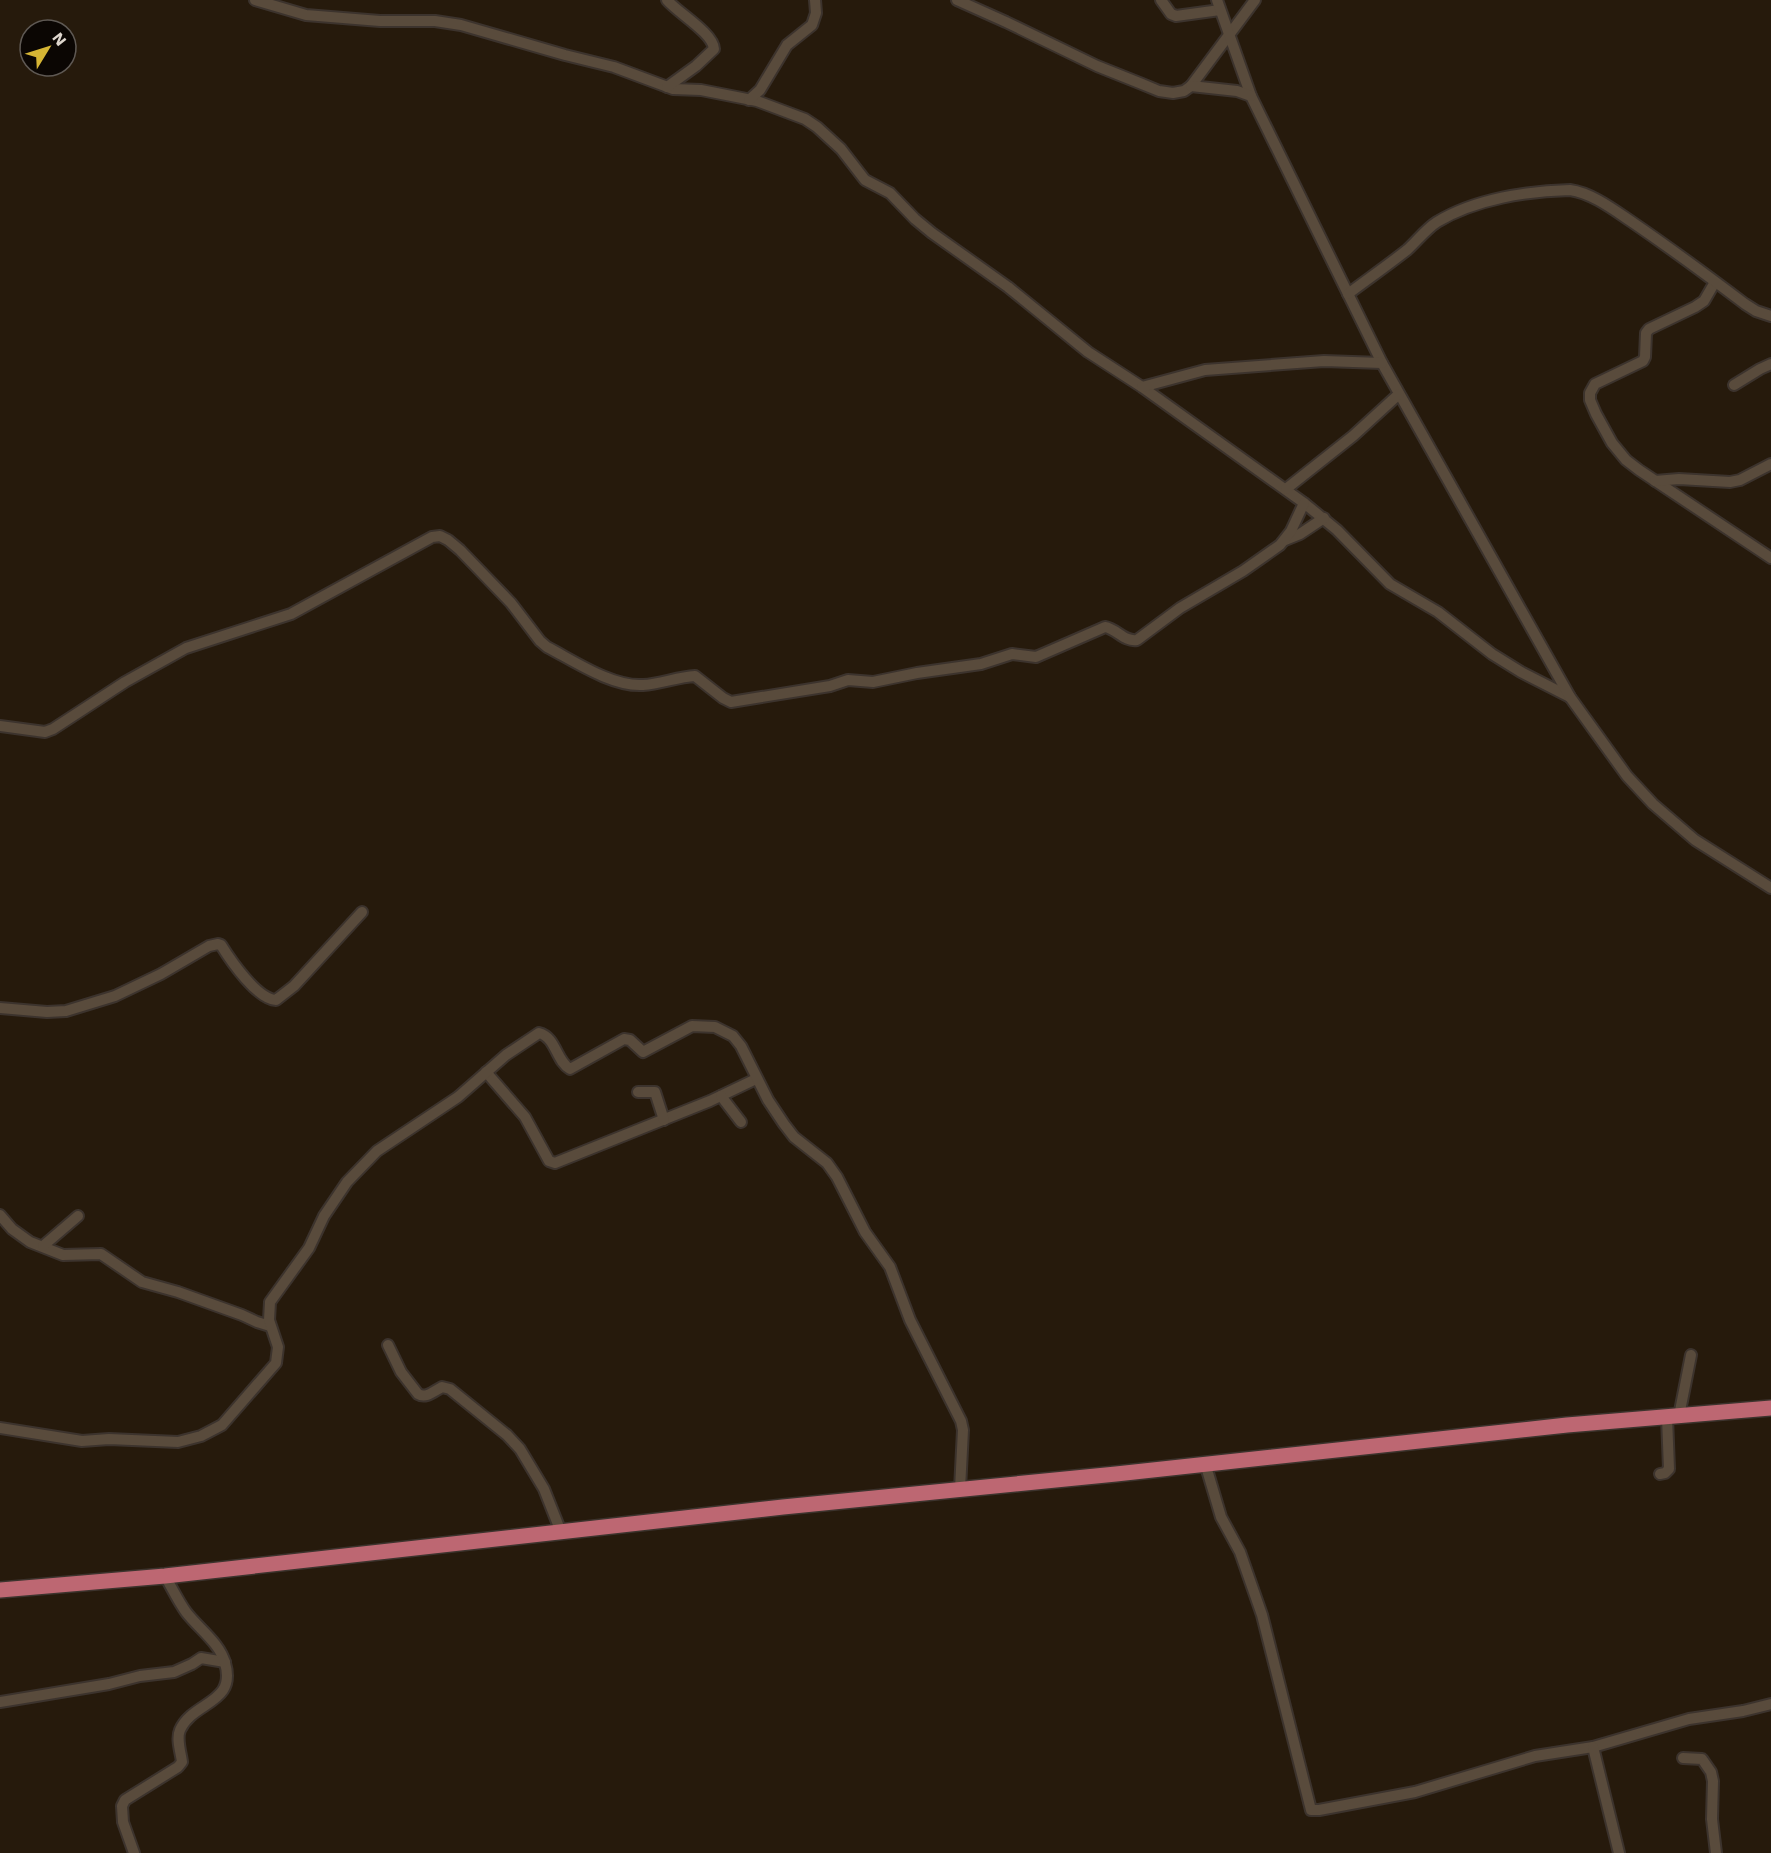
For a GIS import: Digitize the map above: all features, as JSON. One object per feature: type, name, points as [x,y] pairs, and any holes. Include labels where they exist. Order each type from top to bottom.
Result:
[{"type":"main road","points":[[0,1590],[165,1576],[1567,1425],[1771,1408]]},
{"type":"street","points":[[255,0],[306,15],[380,21],[435,21],[461,25],[614,67],[677,90],[700,90],[749,100],[768,104],[793,114],[817,127],[841,149],[866,180],[890,193],[932,233],[1008,287],[1088,352],[1143,387],[1324,518],[1390,585],[1438,612],[1492,654],[1570,697]]},
{"type":"street","points":[[667,0],[674,9],[707,36],[714,44],[714,49],[667,87]]},
{"type":"street","points":[[749,100],[760,90],[787,45],[812,25],[816,13],[815,0]]},
{"type":"street","points":[[957,0],[1097,66],[1159,91],[1179,93],[1191,86],[1255,0]]},
{"type":"street","points":[[1161,0],[1171,14],[1176,16],[1219,5],[1251,96],[1382,363],[1570,697],[1627,776],[1653,804],[1703,846],[1771,888]]},
{"type":"street","points":[[1191,86],[1237,91],[1251,96]]},
{"type":"street","points":[[1348,294],[1404,252],[1430,226],[1444,218],[1477,205],[1512,196],[1558,190],[1580,191],[1600,201],[1674,250],[1756,311],[1771,316]]},
{"type":"street","points":[[1716,282],[1704,301],[1649,329],[1646,333],[1643,361],[1595,384],[1590,393],[1590,400],[1612,443],[1626,460],[1771,558]]},
{"type":"street","points":[[1143,387],[1205,370],[1324,361],[1382,363]]},
{"type":"street","points":[[1734,385],[1771,364]]},
{"type":"street","points":[[1286,489],[1353,436],[1399,394]]},
{"type":"street","points":[[1654,480],[1735,481],[1771,464]]},
{"type":"street","points":[[1285,540],[1292,531],[1304,503]]},
{"type":"street","points":[[0,726],[45,732],[53,729],[133,677],[186,648],[291,614],[432,537],[440,536],[454,545],[511,603],[547,647],[625,684],[644,685],[694,676],[732,702],[830,686],[849,680],[873,682],[981,664],[1012,654],[1036,657],[1105,627],[1129,640],[1137,640],[1188,603],[1243,571],[1285,540],[1300,534],[1324,518]]},
{"type":"street","points":[[0,1008],[66,1011],[122,993],[161,974],[209,946],[218,944],[262,995],[276,1000],[294,986],[362,912]]},
{"type":"street","points":[[0,1428],[82,1441],[109,1439],[178,1442],[201,1436],[229,1419],[256,1384],[274,1368],[278,1357],[278,1347],[270,1326],[268,1314],[270,1302],[309,1248],[324,1215],[347,1182],[377,1151],[458,1097],[506,1055],[539,1033],[550,1040],[564,1064],[570,1069],[624,1039],[630,1040],[643,1052],[687,1027],[715,1027],[733,1036],[741,1046],[756,1079],[794,1137],[821,1157],[832,1169],[865,1232],[890,1266],[910,1320],[961,1421],[963,1430],[960,1489]]},
{"type":"street","points":[[486,1072],[525,1117],[552,1162],[567,1160],[721,1096],[756,1079]]},
{"type":"street","points":[[638,1092],[655,1092],[664,1120]]},
{"type":"street","points":[[721,1096],[741,1122]]},
{"type":"street","points":[[0,1215],[12,1229],[30,1242],[63,1255],[101,1254],[142,1282],[178,1292],[270,1326]]},
{"type":"street","points":[[43,1246],[78,1216]]},
{"type":"street","points":[[388,1346],[401,1372],[417,1395],[424,1396],[442,1387],[450,1389],[516,1444],[544,1489],[561,1532]]},
{"type":"street","points":[[1660,1474],[1666,1473],[1669,1468],[1673,1417],[1691,1355]]},
{"type":"street","points":[[1205,1463],[1223,1522],[1240,1552],[1262,1615],[1311,1810],[1415,1792],[1535,1756],[1593,1747],[1689,1719],[1743,1711],[1771,1704]]},
{"type":"street","points":[[134,1853],[123,1822],[122,1806],[125,1800],[178,1767],[182,1762],[179,1732],[189,1719],[224,1690],[227,1683],[225,1662],[210,1639],[184,1609],[165,1576]]},
{"type":"street","points":[[0,1702],[108,1684],[140,1676],[174,1672],[201,1658],[225,1662]]},
{"type":"street","points":[[1593,1747],[1619,1853]]},
{"type":"street","points":[[1683,1758],[1702,1759],[1711,1772],[1714,1784],[1712,1819],[1716,1853]]}]
